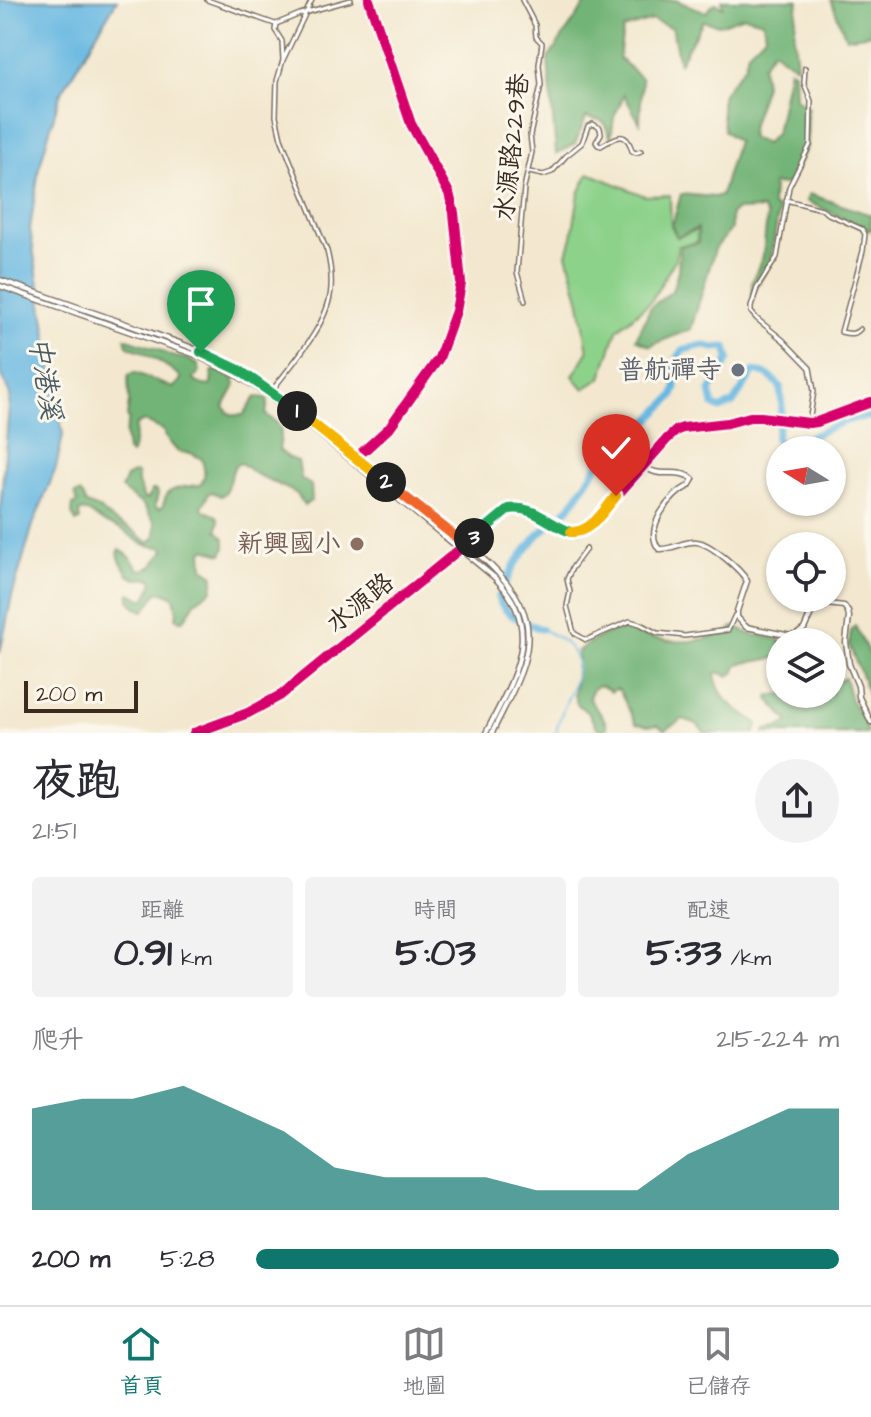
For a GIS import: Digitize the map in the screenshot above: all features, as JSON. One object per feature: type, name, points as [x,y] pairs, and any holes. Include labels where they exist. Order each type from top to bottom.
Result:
[{"type":"main road","points":[[0,280],[134,330],[233,373],[270,396],[515,594],[527,625],[528,651],[489,733]]},
{"type":"main road","points":[[0,286],[201,352],[239,370],[305,417],[502,577],[520,622],[522,654],[489,733]]},
{"type":"main road","points":[[871,402],[817,422],[750,417],[683,428],[667,439],[643,465],[652,473],[686,475],[693,479],[667,504],[658,521],[655,544],[665,550],[696,541],[707,546],[745,577],[747,581],[737,617],[746,627],[796,635],[804,629],[812,611],[819,606],[844,606],[849,617],[846,642],[849,664],[871,722]]},
{"type":"main road","name":"水源路","points":[[194,733],[248,713],[281,695],[509,509],[522,508],[557,526],[578,532],[587,529],[643,465]]},
{"type":"street","points":[[207,0],[276,24],[351,0]]},
{"type":"street","points":[[271,392],[315,332],[325,314],[331,288],[327,251],[281,138],[276,116],[277,81],[283,60],[312,0]]},
{"type":"street","name":"水源路229巷","points":[[522,0],[535,25],[536,37],[542,43],[539,65],[541,85],[530,135],[532,152],[524,188],[517,272],[525,301]]},
{"type":"street","points":[[276,24],[275,30],[282,41],[283,60]]},
{"type":"street","points":[[805,68],[804,83],[811,101],[810,145],[789,187],[777,257],[757,288],[751,312],[810,368],[814,391],[809,423]]},
{"type":"street","points":[[527,172],[543,175],[552,172],[582,143],[588,126],[593,124],[600,128],[598,145],[618,136],[630,142],[632,151],[641,151]]},
{"type":"street","points":[[786,200],[822,209],[862,229],[865,234],[841,332],[849,334],[860,329]]},
{"type":"street","points":[[586,549],[567,579],[570,592],[567,606],[576,635],[586,640],[630,621],[657,633],[685,636],[728,630],[737,611]]},
{"type":"green space","points":[[655,0],[675,0],[706,12],[715,3],[723,7],[722,0],[798,0],[794,37],[797,66],[773,50],[762,66],[765,85],[750,137],[765,144],[776,133],[789,69],[794,71],[795,98],[808,108],[807,147],[788,185],[773,184],[772,206],[779,209],[770,263],[752,296],[752,282],[763,256],[767,216],[762,209],[735,210],[731,214],[731,229],[715,249],[691,329],[650,346],[636,339],[651,307],[672,291],[678,271],[680,246],[698,243],[698,228],[677,237],[672,226],[681,194],[721,195],[737,141],[724,131],[723,93],[745,65],[748,52],[765,35],[763,21],[744,16],[719,25],[703,21],[679,63],[672,28],[652,20],[623,29],[619,58],[642,79],[640,123],[624,95],[614,117],[611,138],[603,121],[586,117],[575,144],[556,154],[548,59],[586,3],[640,5]]},
{"type":"green space","points":[[831,0],[871,0],[871,34],[846,38]]},
{"type":"green space","points":[[589,173],[645,196],[670,195],[671,226],[677,237],[697,230],[697,242],[678,246],[675,260],[651,301],[617,330],[601,378],[584,389],[573,376],[588,352],[580,302],[567,254],[579,193]]},
{"type":"green space","points":[[809,194],[871,215],[871,231],[806,201]]},
{"type":"green space","points":[[125,338],[198,365],[200,371],[194,378],[201,384],[211,385],[215,370],[231,377],[236,384],[224,406],[232,414],[243,415],[256,397],[266,398],[266,415],[276,422],[280,430],[279,450],[298,461],[301,479],[311,485],[312,500],[305,505],[296,493],[254,473],[241,463],[235,465],[225,493],[221,496],[209,493],[202,507],[217,516],[217,530],[225,539],[222,554],[205,549],[202,551],[203,568],[214,575],[212,590],[195,602],[181,621],[176,618],[174,597],[164,592],[157,593],[144,611],[129,600],[130,593],[146,599],[153,582],[151,578],[136,579],[128,575],[120,560],[119,549],[139,569],[144,570],[153,566],[164,550],[162,547],[143,544],[86,512],[79,511],[80,520],[76,522],[72,514],[73,505],[77,503],[75,494],[80,493],[86,504],[99,509],[149,543],[155,537],[155,523],[143,505],[121,489],[126,477],[138,474],[144,499],[148,499],[152,490],[157,490],[155,506],[158,509],[170,492],[200,485],[204,479],[202,459],[191,453],[178,452],[163,430],[144,421],[136,425],[131,454],[127,451],[128,375],[136,373],[173,388],[181,377],[128,346]]},
{"type":"green space","points":[[855,626],[871,658],[871,704],[849,645]]},
{"type":"green space","points":[[733,627],[766,637],[766,660],[738,664],[729,676],[717,672],[715,675],[726,699],[758,724],[755,733],[705,733],[697,724],[683,719],[665,730],[657,725],[636,724],[619,690],[611,692],[598,686],[589,697],[606,723],[607,728],[602,731],[577,704],[574,695],[578,651],[602,636],[626,630],[661,640],[690,641],[728,632]]},
{"type":"green space","points":[[846,682],[851,700],[862,716],[868,733],[765,733],[789,722],[776,708],[846,708]]},
{"type":"water","name":"中港溪","points":[[0,0],[117,0],[60,95],[39,168],[30,229],[63,435],[56,468],[33,525],[12,596],[0,653],[0,513],[10,395],[0,371]]},
{"type":"waterway","points":[[541,629],[510,614],[498,598],[515,564],[537,536],[570,507],[606,453],[638,432],[673,396],[676,388],[674,364],[683,350],[703,345],[726,347],[729,359],[710,391],[713,405],[720,409],[733,403],[754,371],[768,375],[780,386],[782,408],[776,438],[780,444],[804,439],[848,421],[871,417]]},
{"type":"waterway","points":[[541,629],[561,640],[572,651],[577,662],[576,675],[556,733]]},
{"type":"cycle path","points":[[356,458],[389,428],[439,358],[456,311],[461,283],[449,193],[411,124],[369,0]]},
{"type":"cycle path","points":[[194,733],[248,713],[281,695],[509,509],[530,511],[564,529],[583,531],[677,430],[750,417],[817,422],[871,402]]},
{"type":"place","name":"普航禪寺","points":[[738,370]]},
{"type":"place","name":"新興國小","points":[[357,544]]},
{"type":"route","points":[[201,352],[239,370],[271,392],[466,545],[514,508],[533,512],[568,532],[583,531],[616,496]]}]
